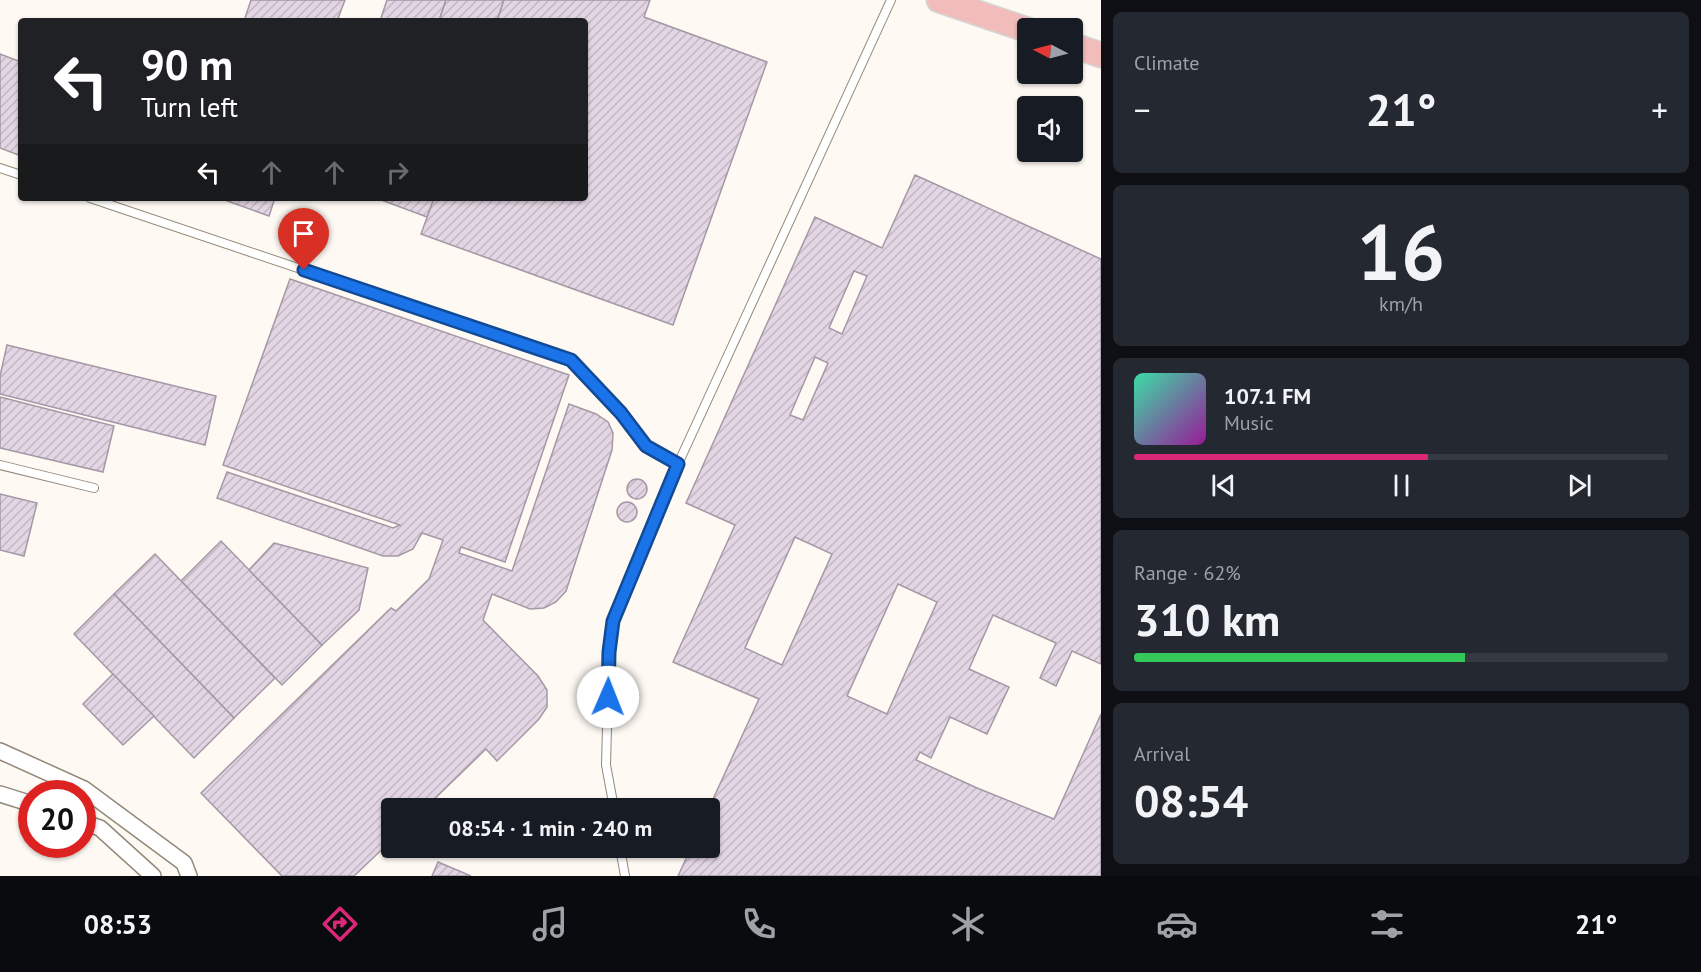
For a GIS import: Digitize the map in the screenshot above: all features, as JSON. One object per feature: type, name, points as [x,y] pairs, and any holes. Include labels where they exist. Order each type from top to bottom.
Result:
[{"type":"main road","points":[[939,0],[1017,26]]},
{"type":"main road","points":[[1083,49],[1101,55]]},
{"type":"street","points":[[0,751],[84,789],[104,802],[184,863],[189,876]]},
{"type":"street","points":[[0,794],[18,800]]},
{"type":"street","points":[[96,827],[153,876]]},
{"type":"lane","points":[[612,798],[606,765],[609,652],[613,621],[678,464],[891,0]]},
{"type":"lane","points":[[0,168],[18,174]]},
{"type":"lane","points":[[99,201],[571,360],[621,413],[646,446],[678,464]]},
{"type":"lane","points":[[0,465],[94,488]]},
{"type":"lane","points":[[622,858],[625,876]]},
{"type":"building","points":[[251,0],[345,0],[338,18],[245,18]]},
{"type":"building","points":[[387,0],[446,0],[440,18],[381,18]]},
{"type":"building","points":[[446,0],[504,0],[498,18],[440,18]]},
{"type":"building","points":[[504,0],[650,0],[644,17],[767,62],[673,325],[421,234],[433,201],[588,201],[588,18],[498,18]]},
{"type":"building","points":[[0,54],[18,61],[18,155],[0,148]]},
{"type":"building","points":[[915,175],[1101,259],[1101,664],[1072,651],[1056,686],[1040,678],[1056,643],[993,615],[969,669],[1009,687],[987,734],[950,717],[931,758],[920,752],[916,760],[1054,819],[1101,714],[1101,876],[678,876],[686,858],[720,858],[720,798],[714,798],[759,699],[673,662],[735,525],[686,503],[815,217],[882,248]],"holes":[[[854,271],[867,276],[842,334],[829,328]],[[815,357],[828,363],[803,420],[790,415]],[[795,537],[832,554],[782,665],[745,648]],[[898,584],[937,602],[887,714],[847,696]]]},
{"type":"building","points":[[227,201],[274,201],[269,216]]},
{"type":"building","points":[[384,201],[433,201],[427,217]]},
{"type":"building","points":[[290,279],[569,375],[505,562],[461,547],[459,553],[512,571],[569,404],[596,414],[608,422],[613,433],[612,450],[566,591],[556,602],[544,608],[530,609],[492,594],[483,620],[538,676],[547,690],[547,707],[539,719],[497,761],[486,749],[435,798],[381,798],[381,850],[354,876],[282,876],[201,793],[391,608],[396,611],[429,579],[443,540],[422,533],[413,549],[398,556],[383,556],[217,498],[227,472],[393,528],[400,525],[223,465]]},
{"type":"building","points":[[7,345],[216,396],[205,445],[0,394],[0,376]]},
{"type":"building","points":[[0,397],[114,426],[103,472],[0,448]]},
{"type":"building","points":[[637,479],[644,482],[647,489],[644,496],[637,499],[630,496],[627,489],[630,482]]},
{"type":"building","points":[[0,494],[37,503],[24,556],[0,550]]},
{"type":"building","points":[[627,502],[634,505],[637,512],[634,519],[627,522],[620,519],[617,512],[620,505]]},
{"type":"building","points":[[221,541],[322,645],[282,685],[181,581]]},
{"type":"building","points":[[274,543],[368,568],[359,610],[322,645],[249,570]]},
{"type":"building","points":[[155,554],[275,678],[234,718],[114,594]]},
{"type":"building","points":[[114,594],[234,718],[194,758],[74,634]]},
{"type":"building","points":[[113,674],[154,716],[123,745],[83,704]]},
{"type":"building","points":[[438,862],[471,876],[432,876]]},
{"type":"route","points":[[304,270],[571,360],[621,413],[646,446],[678,464],[613,621],[609,652],[608,697]]}]
